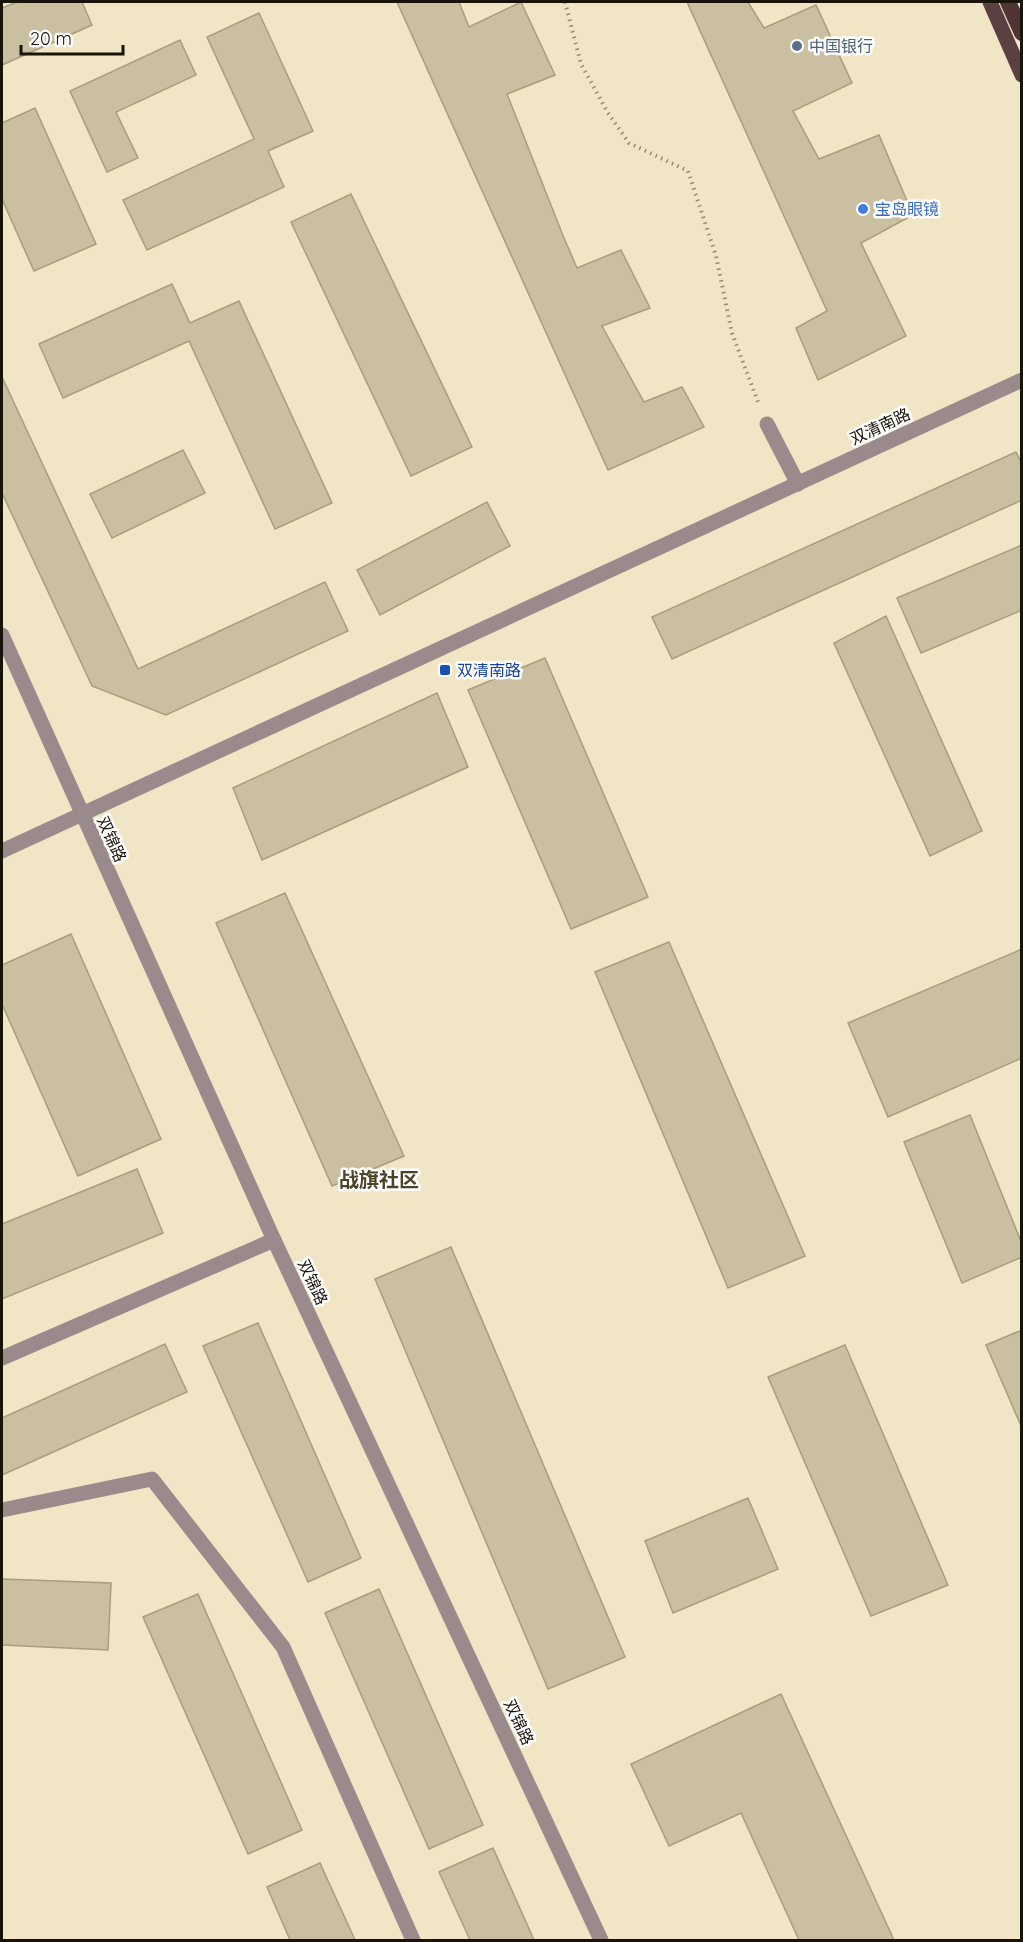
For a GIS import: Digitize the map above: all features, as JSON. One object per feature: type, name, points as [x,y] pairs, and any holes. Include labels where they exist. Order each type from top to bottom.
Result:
[{"type":"highway","points":[[1008,2],[1022,33]]},
{"type":"main road","points":[[990,2],[1022,75]]},
{"type":"street","name":"双清南路","points":[[2,851],[1022,381]]},
{"type":"street","points":[[767,423],[798,484]]},
{"type":"street","name":"双锦路","points":[[2,634],[274,1240],[601,1941]]},
{"type":"street","points":[[2,1358],[274,1240]]},
{"type":"street","points":[[2,1510],[152,1479],[283,1647],[412,1941]]},
{"type":"path","points":[[565,2],[581,64],[608,113],[629,143],[688,171],[716,256],[732,333],[767,423]]},
{"type":"building","points":[[17,2],[82,2],[92,25],[2,65],[2,8]]},
{"type":"building","points":[[397,2],[459,2],[469,27],[521,2],[555,75],[507,94],[564,238],[577,268],[621,250],[650,308],[602,326],[644,402],[682,387],[704,427],[608,470]]},
{"type":"building","points":[[687,2],[748,2],[764,28],[816,5],[852,83],[793,111],[819,159],[879,135],[913,215],[861,243],[906,336],[818,380],[796,328],[827,311]]},
{"type":"building","points":[[259,13],[313,131],[268,151],[284,187],[147,250],[123,200],[254,139],[207,37]]},
{"type":"building","points":[[180,40],[196,75],[116,112],[138,158],[107,172],[70,91]]},
{"type":"building","points":[[35,108],[96,244],[34,271],[2,199],[2,123]]},
{"type":"building","points":[[351,194],[472,447],[411,476],[291,222]]},
{"type":"building","points":[[172,284],[190,323],[239,301],[332,503],[275,529],[189,341],[63,398],[39,344]]},
{"type":"building","points":[[2,377],[138,669],[325,582],[348,631],[166,715],[92,686],[2,493]]},
{"type":"building","points":[[183,450],[205,493],[112,538],[90,494]]},
{"type":"building","points":[[1016,452],[1022,464],[1022,500],[672,659],[652,617]]},
{"type":"building","points":[[487,502],[510,546],[380,615],[357,570]]},
{"type":"building","points":[[1022,545],[1022,610],[921,653],[897,598]]},
{"type":"building","points":[[886,616],[982,831],[930,856],[834,643]]},
{"type":"building","points":[[545,658],[648,897],[571,929],[468,690]]},
{"type":"building","points":[[437,693],[468,767],[262,860],[233,788]]},
{"type":"building","points":[[285,893],[404,1156],[332,1186],[216,923]]},
{"type":"building","points":[[71,934],[161,1139],[78,1176],[2,1004],[2,965]]},
{"type":"building","points":[[669,942],[805,1256],[728,1288],[595,972]]},
{"type":"building","points":[[1022,949],[1022,1058],[888,1117],[848,1023]]},
{"type":"building","points":[[970,1115],[1022,1244],[1022,1257],[962,1283],[904,1142]]},
{"type":"building","points":[[137,1169],[163,1233],[2,1299],[2,1224]]},
{"type":"building","points":[[451,1247],[625,1657],[548,1689],[375,1279]]},
{"type":"building","points":[[258,1323],[361,1558],[308,1582],[203,1346]]},
{"type":"building","points":[[1022,1330],[1022,1428],[986,1345]]},
{"type":"building","points":[[165,1344],[187,1392],[2,1475],[2,1418]]},
{"type":"building","points":[[845,1345],[948,1585],[871,1616],[768,1377]]},
{"type":"building","points":[[748,1498],[778,1569],[673,1613],[645,1541]]},
{"type":"building","points":[[2,1579],[111,1583],[108,1650],[2,1645]]},
{"type":"building","points":[[379,1589],[483,1825],[429,1849],[325,1613]]},
{"type":"building","points":[[198,1594],[302,1830],[248,1854],[143,1617]]},
{"type":"building","points":[[781,1694],[894,1940],[799,1940],[741,1813],[669,1846],[631,1764]]},
{"type":"building","points":[[493,1848],[534,1940],[470,1940],[439,1872]]},
{"type":"building","points":[[320,1863],[355,1940],[290,1940],[267,1887]]},
{"type":"place","name":"中国银行","points":[[797,46]]},
{"type":"place","name":"宝岛眼镜","points":[[863,209]]},
{"type":"place","name":"双清南路","points":[[445,670]]},
{"type":"district","name":"战旗社区","points":[[379,1180]]}]
